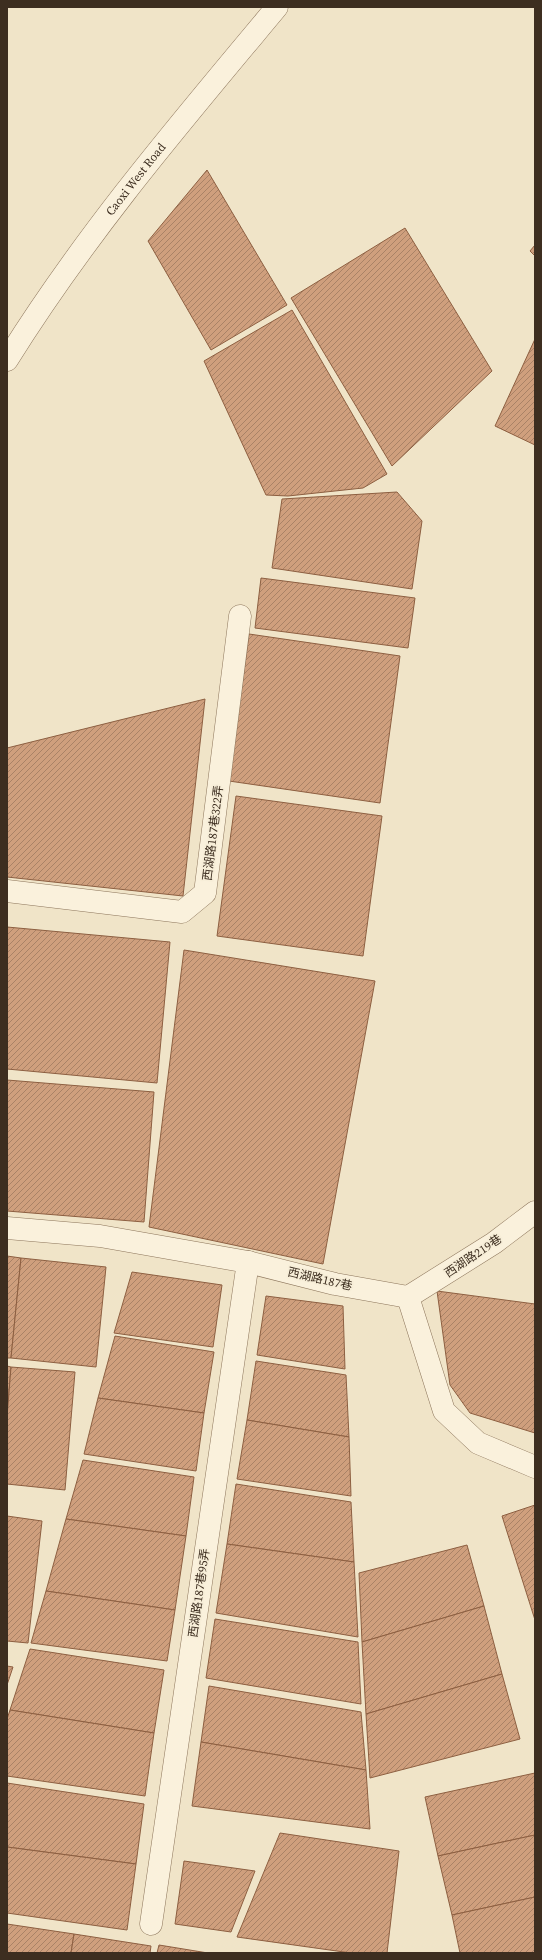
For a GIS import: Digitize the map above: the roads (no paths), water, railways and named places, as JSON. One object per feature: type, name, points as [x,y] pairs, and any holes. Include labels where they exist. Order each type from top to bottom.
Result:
[{"type":"street","name":"Caoxi West Road","points":[[7,360],[35,314],[105,216],[277,7]]},
{"type":"street","name":"西湖路187巷322弄","points":[[7,891],[182,912],[205,893],[240,616]]},
{"type":"street","name":"西湖路219巷","points":[[408,1297],[494,1242],[535,1212]]},
{"type":"street","name":"西湖路187巷","points":[[7,1228],[100,1236],[248,1262],[335,1284],[408,1297]]},
{"type":"street","name":"西湖路187巷95弄","points":[[150,1924],[248,1262]]},
{"type":"street","points":[[408,1297],[444,1411],[478,1443],[535,1468]]}]
